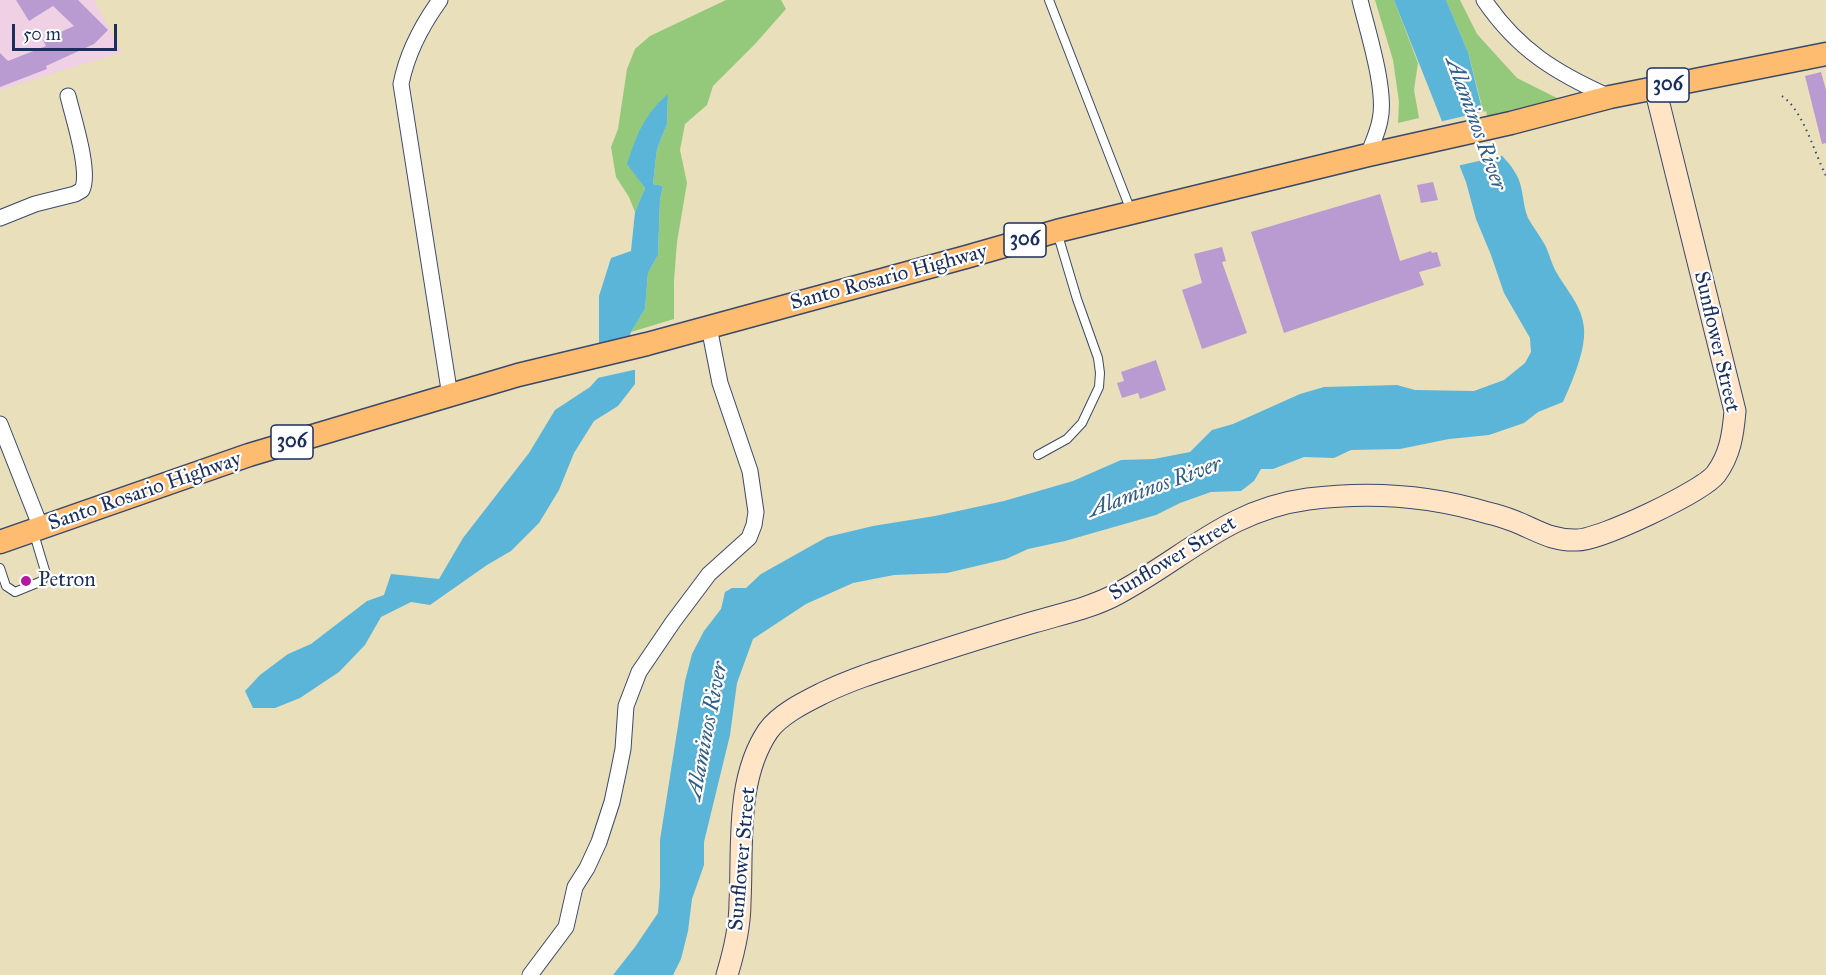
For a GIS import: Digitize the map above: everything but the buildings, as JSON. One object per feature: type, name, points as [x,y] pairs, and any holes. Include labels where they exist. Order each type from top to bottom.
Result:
[{"type":"main road","name":"Santo Rosario Highway","points":[[0,542],[249,455],[518,375],[646,344],[1057,231],[1368,155],[1511,123],[1610,97],[1826,54]]},
{"type":"street","points":[[440,0],[405,62],[401,84],[450,396]]},
{"type":"street","points":[[1360,0],[1372,45],[1380,89],[1381,118],[1368,155]]},
{"type":"street","points":[[1484,0],[1522,44],[1539,59],[1570,79],[1610,97]]},
{"type":"street","name":"Sunflower Street","points":[[727,975],[737,933],[740,906],[743,815],[748,782],[758,751],[770,728],[804,702],[848,681],[1097,603],[1118,594],[1216,531],[1254,512],[1279,504],[1331,496],[1378,494],[1431,499],[1466,506],[1515,521],[1547,537],[1579,541],[1609,532],[1699,489],[1713,478],[1724,462],[1733,439],[1735,411],[1655,88]]},
{"type":"street","points":[[0,218],[35,204],[75,194],[81,190],[85,180],[83,165],[68,96]]},
{"type":"street","points":[[530,975],[566,927],[575,887],[587,868],[598,842],[612,802],[620,769],[626,706],[639,672],[709,574],[749,538],[753,525],[756,512],[750,471],[720,383],[709,327]]},
{"type":"street","points":[[0,424],[37,529]]},
{"type":"lane","points":[[1049,0],[1132,213]]},
{"type":"lane","points":[[1038,455],[1067,439],[1082,423],[1094,401],[1100,380],[1098,358],[1067,270],[1057,231]]},
{"type":"lane","points":[[0,568],[6,586],[15,591],[42,581],[46,574],[37,529]]},
{"type":"path","points":[[1782,96],[1790,101],[1795,110],[1826,176]]},
{"type":"shaded area","points":[[0,0],[94,0],[122,52],[0,90]]},
{"type":"green space","points":[[726,0],[781,0],[786,9],[713,86],[707,105],[685,124],[680,150],[687,183],[677,242],[674,319],[631,332],[645,309],[648,273],[658,255],[660,200],[663,186],[653,184],[657,149],[667,124],[668,94],[639,179],[645,188],[635,212],[629,197],[616,177],[611,147],[618,129],[627,69],[635,49],[650,36]]},
{"type":"green space","points":[[1375,0],[1394,0],[1418,63],[1414,90],[1419,118],[1398,123],[1399,102],[1393,60]]},
{"type":"green space","points":[[1446,0],[1460,0],[1477,34],[1517,78],[1561,100],[1485,118],[1468,52]]},
{"type":"water","name":"Alaminos River","points":[[1394,0],[1446,0],[1468,52],[1491,146],[1516,174],[1528,218],[1545,245],[1556,272],[1574,300],[1583,320],[1583,346],[1578,366],[1563,402],[1538,412],[1524,423],[1489,435],[1449,439],[1400,449],[1351,450],[1334,458],[1304,457],[1273,469],[1261,469],[1254,481],[1241,491],[1211,492],[1180,503],[1156,515],[1028,549],[1006,559],[947,573],[894,575],[853,583],[806,604],[753,639],[737,683],[730,735],[704,842],[704,865],[692,899],[688,931],[681,959],[673,975],[613,975],[658,913],[660,840],[685,681],[692,654],[704,631],[721,609],[725,592],[732,588],[746,588],[761,574],[827,537],[1004,501],[1073,481],[1121,460],[1154,459],[1190,452],[1212,430],[1233,424],[1300,394],[1324,387],[1397,385],[1415,390],[1474,391],[1504,380],[1525,363],[1531,352],[1530,338],[1504,293],[1476,219],[1466,182]]},
{"type":"water","points":[[668,94],[667,124],[657,149],[653,184],[663,186],[660,200],[658,255],[648,273],[645,309],[631,332],[628,342],[599,350],[599,296],[611,258],[631,251],[635,212],[645,188],[627,164],[642,126]]},
{"type":"water","points":[[635,360],[635,384],[618,406],[594,421],[574,453],[559,490],[539,523],[511,551],[430,605],[411,602],[381,617],[365,645],[339,672],[300,698],[275,708],[253,708],[245,691],[260,675],[288,654],[311,644],[367,601],[384,595],[391,574],[439,579],[463,538],[529,453],[555,410],[590,387],[607,368]]},
{"type":"pier","points":[[1486,111],[1494,145],[1505,155],[1457,166],[1439,122]]},
{"type":"pier","points":[[636,357],[638,369],[593,379],[606,365]]},
{"type":"place","name":"Petron","points":[[26,581]]}]
